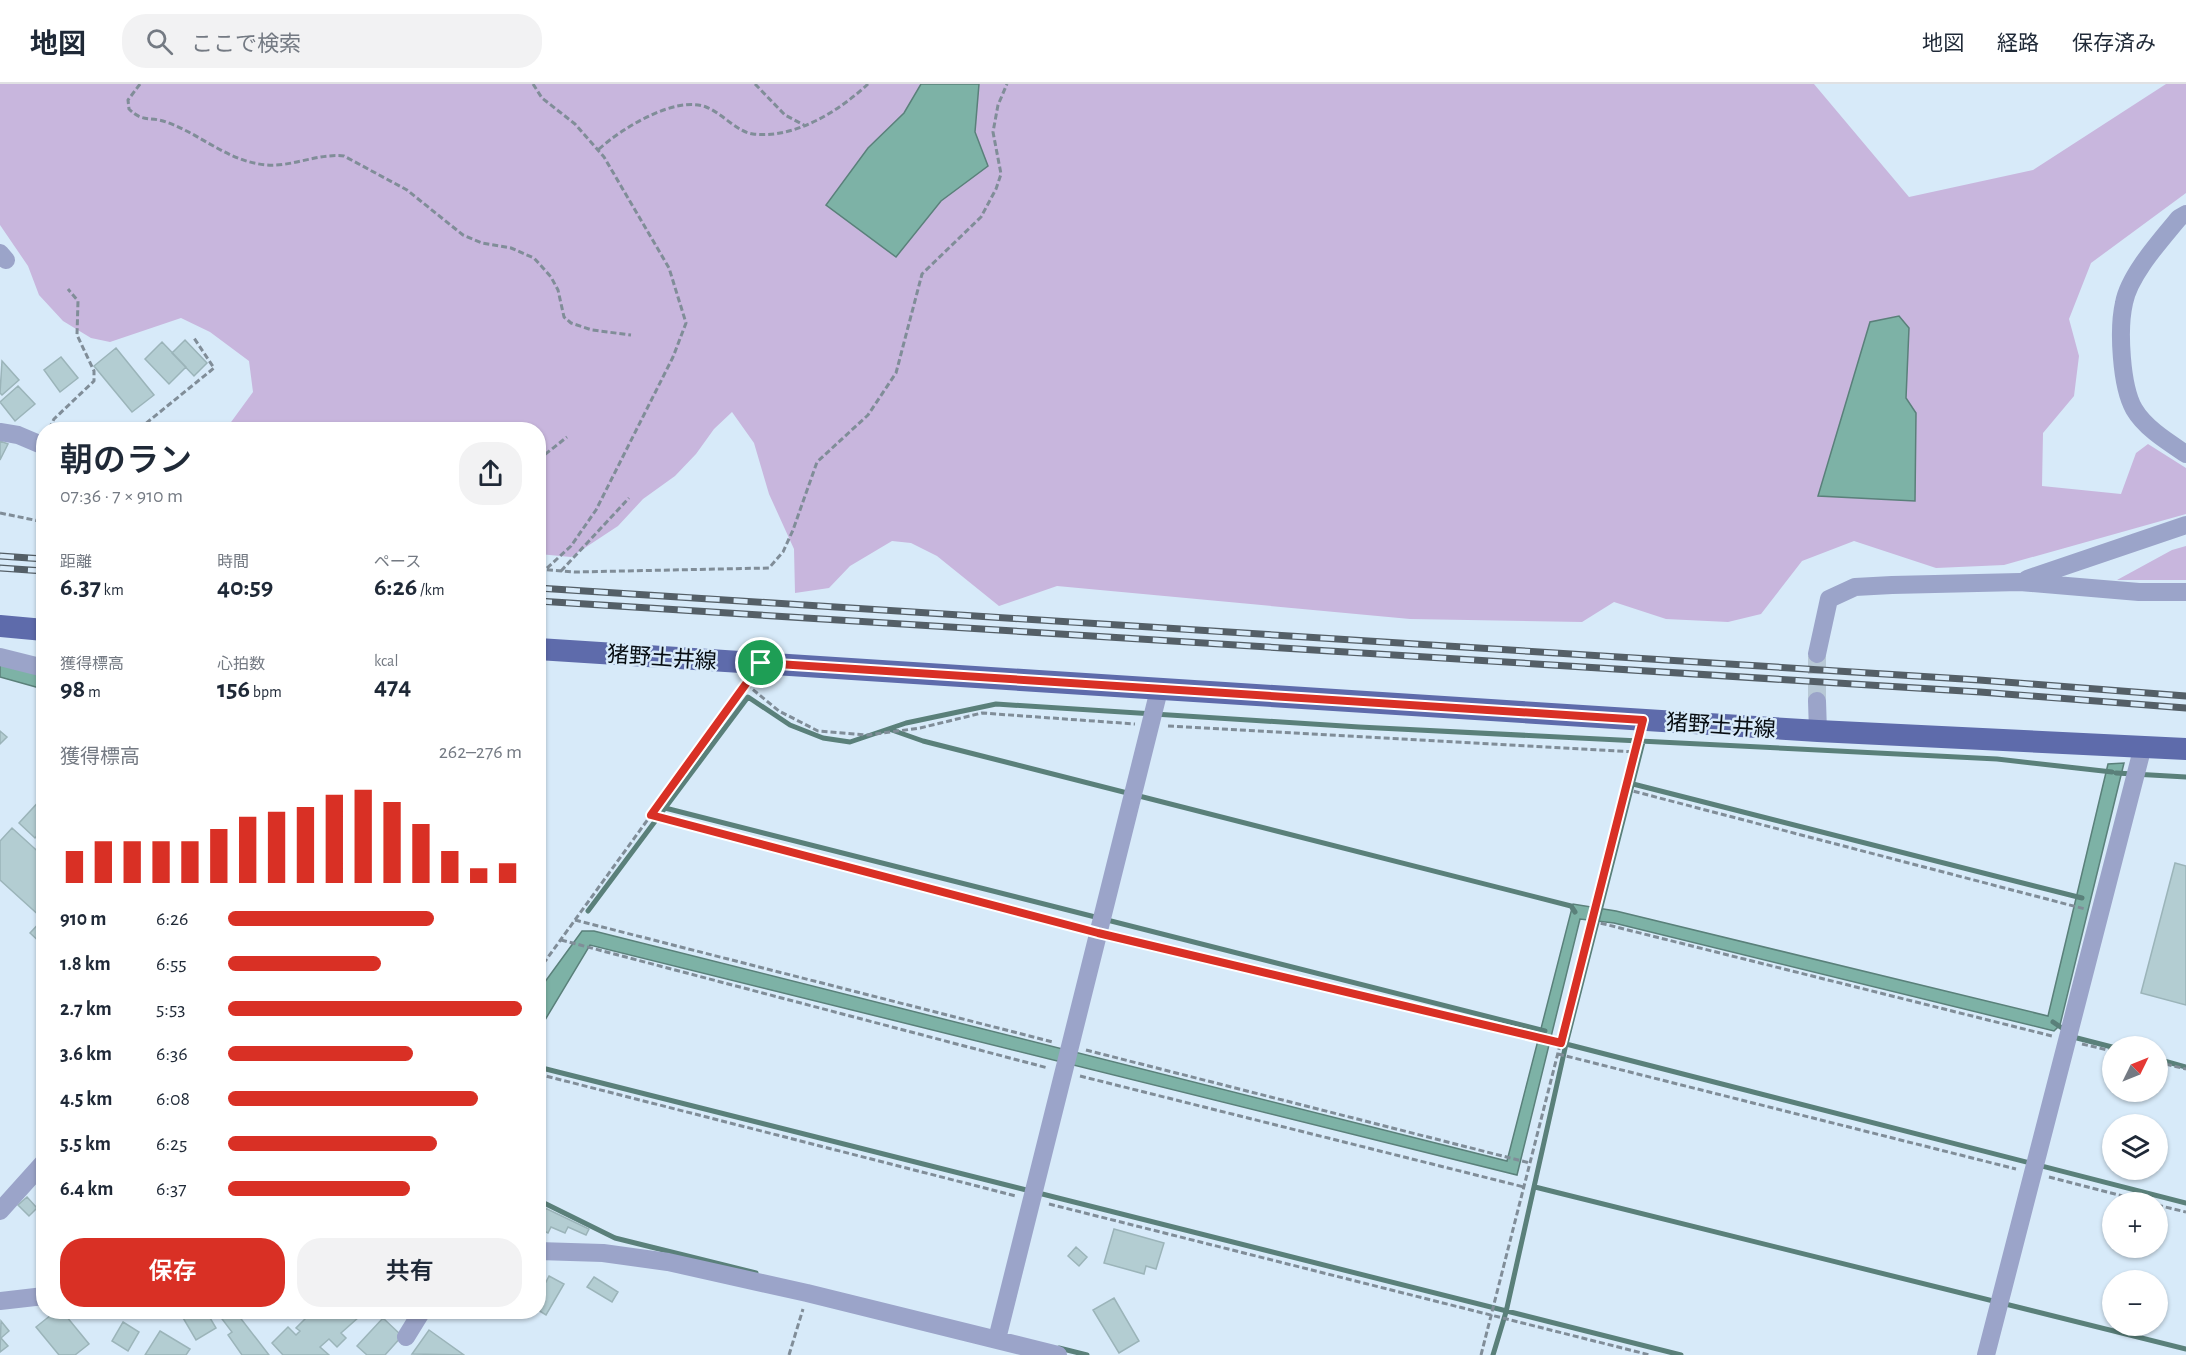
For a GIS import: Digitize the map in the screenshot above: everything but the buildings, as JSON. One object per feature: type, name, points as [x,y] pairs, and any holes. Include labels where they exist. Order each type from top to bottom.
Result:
[{"type":"main road","points":[[0,626],[36,629]]},
{"type":"main road","name":"猪野土井線","points":[[546,650],[1818,731],[2186,749]]},
{"type":"street","points":[[2186,214],[2179,218],[2145,260],[2124,302],[2122,342],[2124,374],[2134,408],[2158,435],[2186,454]]},
{"type":"street","points":[[0,432],[18,435],[36,443]]},
{"type":"street","points":[[2020,582],[2186,525]]},
{"type":"street","points":[[1817,654],[1829,599],[1855,587],[2020,582],[2139,592],[2186,592]]},
{"type":"street","points":[[0,657],[36,666]]},
{"type":"street","points":[[997,1340],[1159,690]]},
{"type":"street","points":[[1817,700],[1818,731]]},
{"type":"street","points":[[1986,1355],[2143,746]]},
{"type":"street","points":[[0,1211],[36,1171]]},
{"type":"street","points":[[546,1251],[603,1252],[668,1262],[807,1293],[1058,1355]]},
{"type":"street","points":[[0,1301],[36,1297]]},
{"type":"street","points":[[406,1337],[417,1319]]},
{"type":"path","points":[[140,84],[128,100],[129,109],[138,118],[166,122],[246,162],[270,165],[333,155],[344,156],[406,190],[463,235],[483,243],[511,248],[534,258],[551,277],[558,290],[564,317],[571,323],[592,330],[631,334]]},
{"type":"path","points":[[533,84],[542,98],[575,124],[599,149],[669,268],[686,323],[673,357],[596,510],[571,546],[546,569]]},
{"type":"path","points":[[755,84],[785,115],[805,126]]},
{"type":"path","points":[[599,149],[621,133],[665,109],[682,105],[705,107],[751,134],[767,134],[805,126],[839,107],[868,84]]},
{"type":"path","points":[[546,570],[769,568],[783,552],[793,530],[817,462],[868,415],[896,373],[922,274],[981,217],[996,189],[1001,174],[993,132],[998,105],[1007,84]]},
{"type":"path","points":[[52,422],[94,381],[94,370],[77,334],[78,301],[68,289]]},
{"type":"path","points":[[148,422],[214,369],[194,338]]},
{"type":"path","points":[[546,454],[567,437]]},
{"type":"path","points":[[561,571],[629,498]]},
{"type":"path","points":[[0,513],[36,520]]},
{"type":"path","points":[[546,960],[761,663]]},
{"type":"path","points":[[746,684],[779,711],[818,731],[868,735],[920,728],[982,713],[1150,725],[1635,752]]},
{"type":"path","points":[[1481,1355],[1643,720]]},
{"type":"path","points":[[1625,789],[2100,913]]},
{"type":"path","points":[[651,815],[1098,933],[1561,1043]]},
{"type":"path","points":[[1592,921],[2102,1049]]},
{"type":"path","points":[[561,940],[590,948]]},
{"type":"path","points":[[1558,1054],[2106,1192]]},
{"type":"path","points":[[2168,1065],[2186,1069]]},
{"type":"path","points":[[546,1076],[1650,1355]]},
{"type":"path","points":[[2168,1208],[2186,1212]]},
{"type":"path","points":[[789,1355],[807,1293]]},
{"type":"shaded area","points":[[0,84],[1814,84],[1909,197],[2033,170],[2166,84],[2186,84],[2186,193],[2091,263],[2069,319],[2079,356],[2074,396],[2043,433],[2042,486],[2121,494],[2136,453],[2148,444],[2186,468],[2186,514],[2004,565],[1936,568],[1854,541],[1802,561],[1761,614],[1728,622],[1666,619],[1614,602],[1582,622],[1410,619],[1057,586],[999,606],[937,556],[911,543],[892,541],[850,566],[829,588],[795,593],[794,549],[769,494],[754,443],[732,412],[714,429],[696,454],[675,476],[643,499],[618,526],[571,557],[546,555],[546,422],[231,422],[253,392],[249,361],[210,332],[181,318],[110,342],[91,338],[63,321],[39,295],[28,266],[0,225]]},
{"type":"shaded area","points":[[921,84],[979,84],[975,132],[988,166],[941,201],[896,257],[826,205],[868,148],[904,113]]},
{"type":"shaded area","points":[[1899,316],[1909,328],[1906,398],[1916,413],[1915,501],[1818,496],[1870,322]]},
{"type":"shaded area","points":[[2186,546],[2186,580],[2117,580],[2172,550]]},
{"type":"shaded area","points":[[0,663],[36,674],[36,687],[0,677]]},
{"type":"shaded area","points":[[2124,763],[2060,1025],[2054,1031],[1614,923],[1580,919],[1517,1175],[590,945],[546,1018],[546,980],[582,931],[594,931],[1507,1161],[1573,904],[1616,911],[2048,1016],[2108,764]]},
{"type":"waterway","points":[[588,911],[748,697],[790,725],[823,738],[850,742],[906,723],[996,704],[1359,727],[1997,759],[2112,772]]},
{"type":"waterway","points":[[889,729],[923,741],[1571,906],[1575,912]]},
{"type":"waterway","points":[[1493,1355],[1506,1312],[1566,1044],[1643,742]]},
{"type":"waterway","points":[[2116,773],[2186,777]]},
{"type":"waterway","points":[[1633,784],[2082,898]]},
{"type":"waterway","points":[[665,808],[1545,1031]]},
{"type":"waterway","points":[[2053,1022],[2077,1038],[2102,1044]]},
{"type":"waterway","points":[[1566,1044],[2186,1203]]},
{"type":"waterway","points":[[2168,1062],[2186,1067]]},
{"type":"waterway","points":[[546,1069],[1681,1355]]},
{"type":"waterway","points":[[1535,1187],[2186,1349]]},
{"type":"waterway","points":[[546,1204],[615,1238],[756,1273]]},
{"type":"waterway","points":[[1059,1348],[1087,1355]]},
{"type":"tunnel","points":[[1817,654],[1817,701]]},
{"type":"railway","points":[[0,556],[36,558]]},
{"type":"railway","points":[[0,568],[36,570]]},
{"type":"railway","points":[[546,589],[1979,680],[2186,696]]},
{"type":"railway","points":[[546,602],[1980,692],[2186,708]]},
{"type":"route","points":[[761,663],[1643,720],[1561,1043],[1098,933],[651,815],[761,663]]}]
